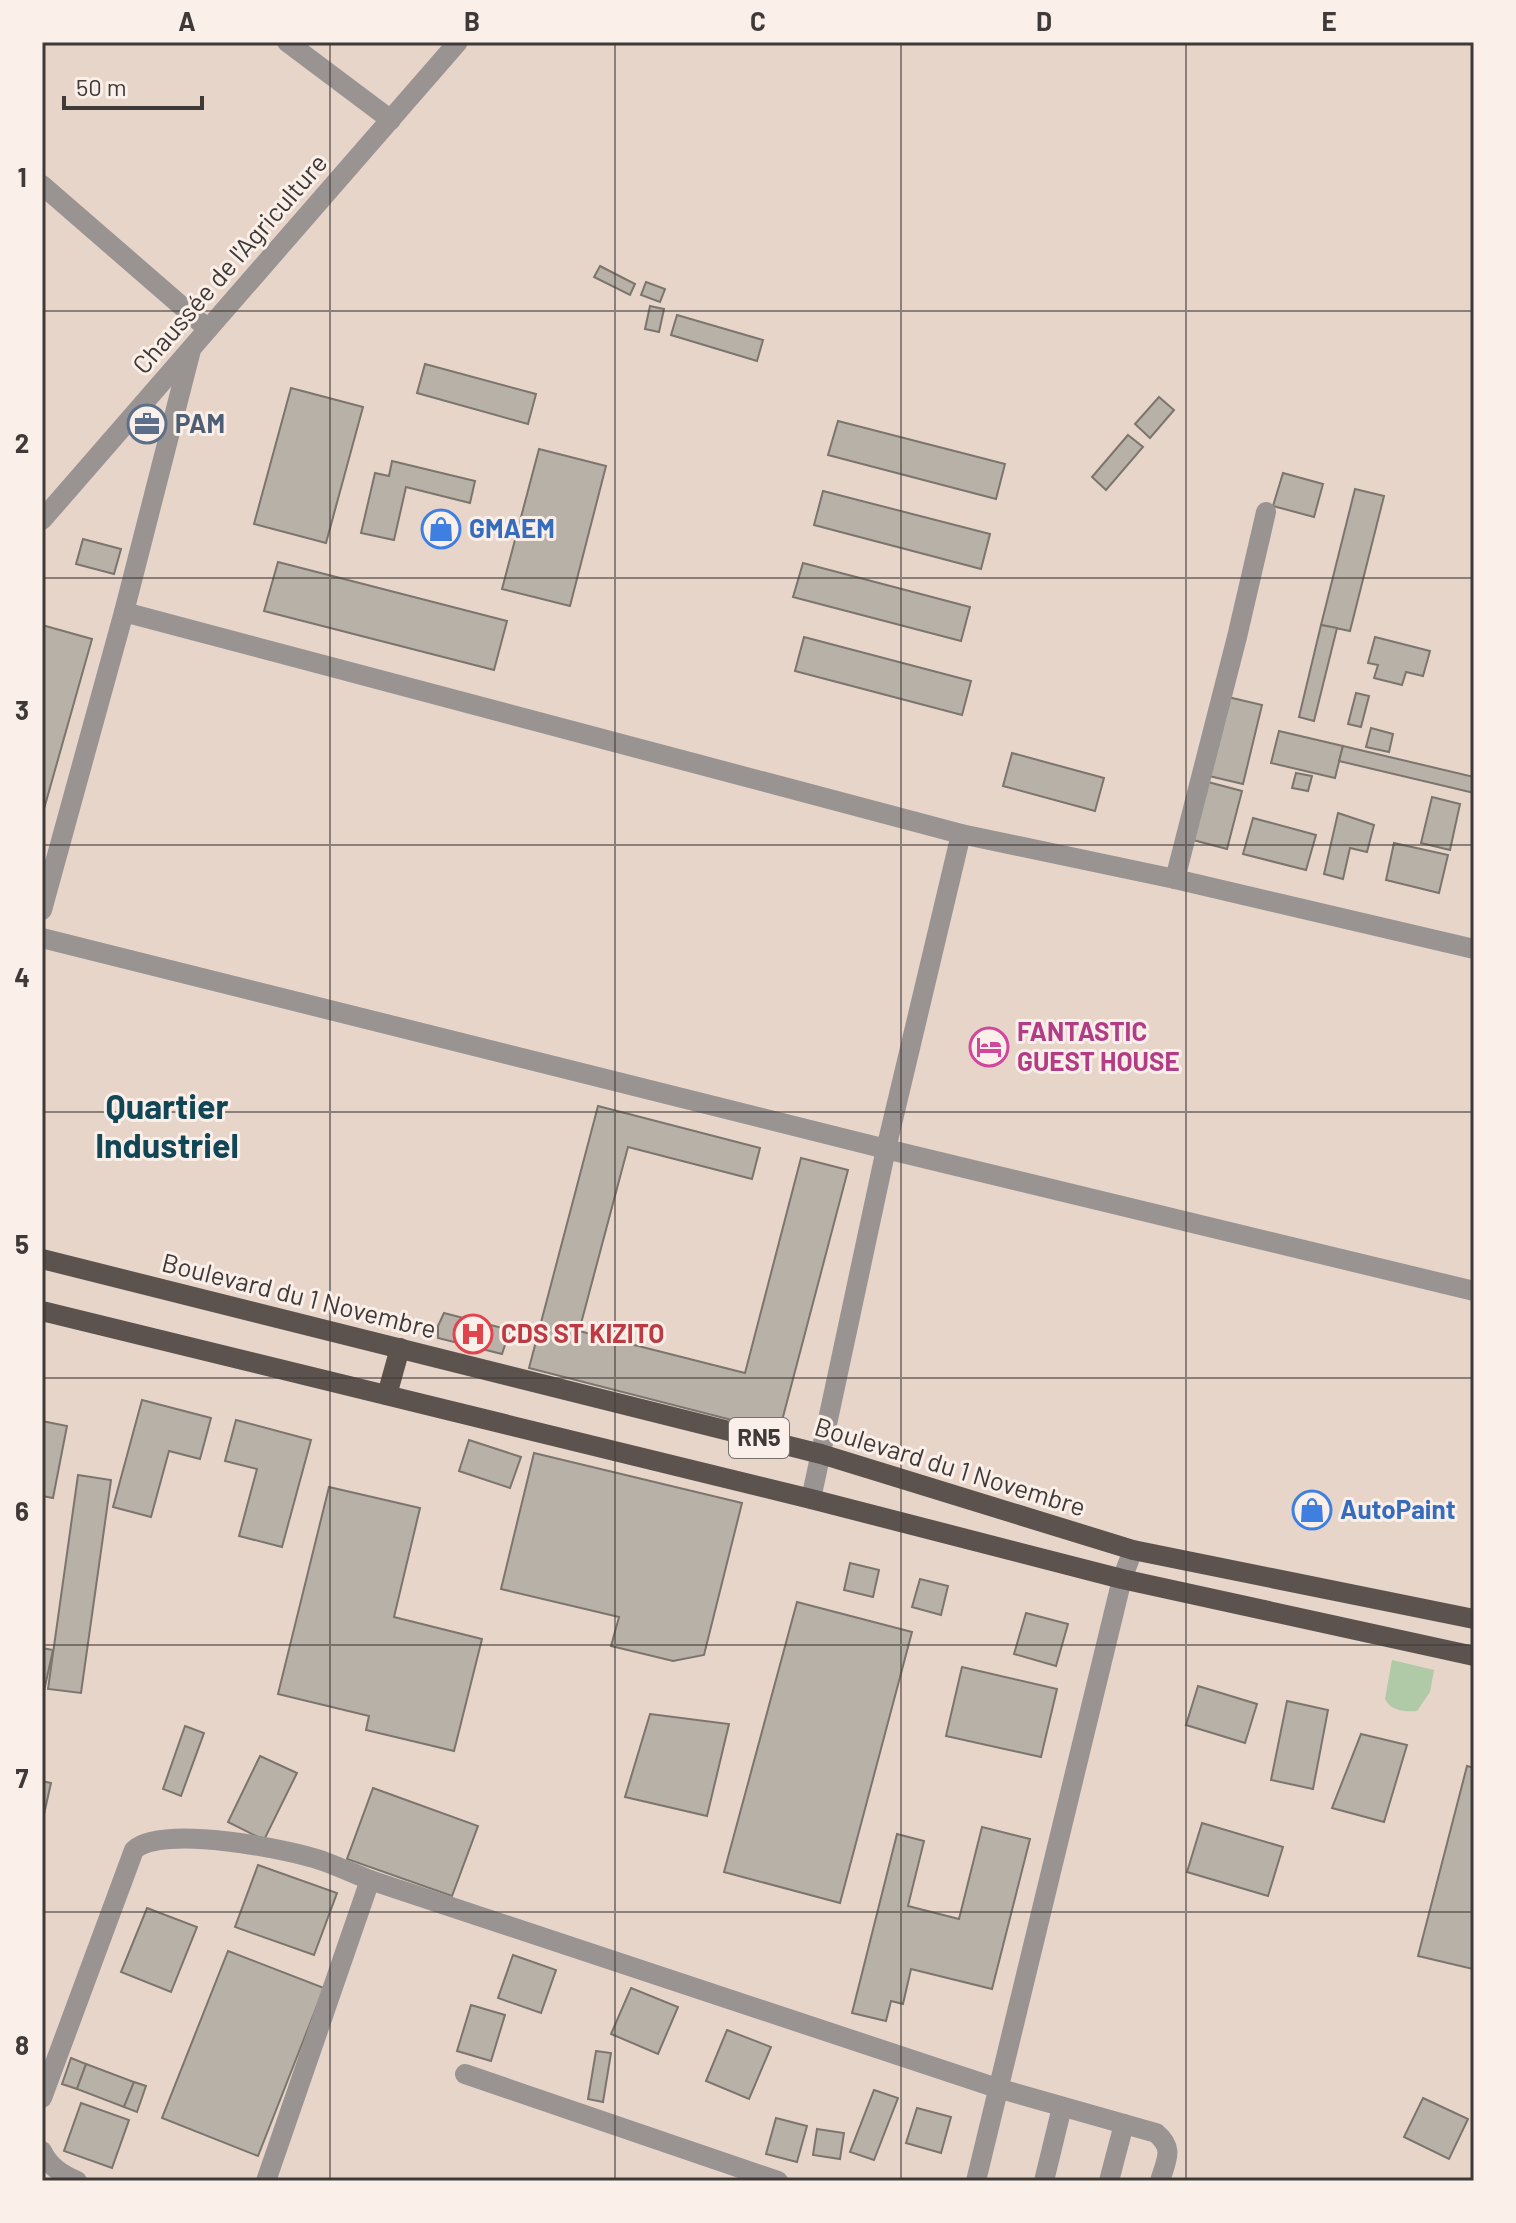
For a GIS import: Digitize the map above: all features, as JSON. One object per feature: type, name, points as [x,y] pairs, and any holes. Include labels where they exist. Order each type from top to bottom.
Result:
[{"type":"main road","name":"Boulevard du 1 Novembre","points":[[42,1259],[821,1454],[1133,1550],[1474,1619]]},
{"type":"main road","name":"RN5","points":[[42,1311],[811,1499],[1122,1579],[1474,1656]]},
{"type":"main road","points":[[387,1395],[400,1348]]},
{"type":"street","points":[[287,42],[391,120]]},
{"type":"street","name":"Chaussée de l'Agriculture","points":[[42,520],[458,42]]},
{"type":"street","points":[[42,185],[208,329]]},
{"type":"street","points":[[42,910],[124,612],[192,346]]},
{"type":"street","points":[[1175,879],[1266,512]]},
{"type":"street","points":[[124,612],[961,834],[1175,879],[1474,949]]},
{"type":"street","points":[[811,1499],[886,1149],[961,834]]},
{"type":"street","points":[[42,938],[886,1149],[1474,1291]]},
{"type":"street","points":[[976,2181],[1122,1579],[1133,1550]]},
{"type":"street","points":[[42,2098],[130,1856],[145,1842],[183,1839],[227,1841],[323,1861],[370,1880],[997,2088],[1156,2133],[1166,2141],[1169,2151],[1160,2181]]},
{"type":"street","points":[[267,2181],[370,1880]]},
{"type":"street","points":[[465,2074],[778,2181]]},
{"type":"street","points":[[1044,2181],[1062,2107]]},
{"type":"street","points":[[1109,2181],[1124,2124]]},
{"type":"street","points":[[42,2151],[47,2162],[77,2181]]},
{"type":"shaded area","points":[[42,42],[1474,42],[1474,2181],[42,2181]]},
{"type":"green space","points":[[1392,1660],[1434,1670],[1430,1692],[1417,1711],[1394,1708],[1385,1699]]},
{"type":"building","points":[[600,266],[635,284],[630,295],[594,277]]},
{"type":"building","points":[[646,282],[665,289],[660,302],[641,295]]},
{"type":"building","points":[[650,306],[664,309],[659,332],[645,329]]},
{"type":"building","points":[[677,315],[763,340],[757,361],[671,335]]},
{"type":"building","points":[[425,364],[536,394],[528,424],[417,393]]},
{"type":"building","points":[[291,388],[363,407],[326,543],[254,524]]},
{"type":"building","points":[[1159,397],[1174,410],[1150,438],[1135,424]]},
{"type":"building","points":[[838,421],[1005,464],[996,499],[828,455]]},
{"type":"building","points":[[1128,435],[1143,447],[1106,490],[1092,477]]},
{"type":"building","points":[[539,449],[606,466],[570,606],[502,589]]},
{"type":"building","points":[[392,461],[475,481],[470,503],[406,487],[394,540],[361,533],[375,473],[389,476]]},
{"type":"building","points":[[1283,473],[1323,484],[1314,517],[1273,506]]},
{"type":"building","points":[[1355,489],[1384,496],[1350,631],[1321,625]]},
{"type":"building","points":[[823,491],[990,534],[981,569],[814,525]]},
{"type":"building","points":[[83,539],[121,549],[114,574],[76,564]]},
{"type":"building","points":[[278,562],[507,621],[494,670],[264,611]]},
{"type":"building","points":[[803,563],[970,607],[961,641],[793,597]]},
{"type":"building","points":[[42,625],[92,639],[42,816]]},
{"type":"building","points":[[1321,625],[1337,628],[1314,721],[1299,717]]},
{"type":"building","points":[[804,637],[971,681],[962,715],[795,671]]},
{"type":"building","points":[[1375,637],[1430,651],[1423,676],[1406,672],[1402,685],[1374,678],[1378,665],[1368,663]]},
{"type":"building","points":[[1356,693],[1369,696],[1361,727],[1348,724]]},
{"type":"building","points":[[1228,697],[1262,705],[1243,784],[1209,776]]},
{"type":"building","points":[[1371,728],[1393,734],[1389,752],[1366,747]]},
{"type":"building","points":[[1279,731],[1343,746],[1335,778],[1271,763]]},
{"type":"building","points":[[1343,746],[1474,777],[1474,793],[1339,761]]},
{"type":"building","points":[[1012,753],[1104,778],[1095,811],[1003,786]]},
{"type":"building","points":[[1296,773],[1312,776],[1308,791],[1292,788]]},
{"type":"building","points":[[1208,782],[1242,791],[1227,849],[1193,840]]},
{"type":"building","points":[[1432,797],[1460,804],[1450,850],[1421,843]]},
{"type":"building","points":[[1338,813],[1374,825],[1367,852],[1350,848],[1343,879],[1324,874]]},
{"type":"building","points":[[1253,818],[1316,835],[1306,870],[1243,854]]},
{"type":"building","points":[[1394,843],[1448,855],[1439,893],[1386,880]]},
{"type":"building","points":[[598,1106],[760,1148],[752,1179],[628,1147],[579,1331],[745,1373],[801,1158],[848,1170],[779,1432],[529,1368]]},
{"type":"building","name":"CDS ST KIZITO","points":[[444,1313],[510,1330],[502,1354],[438,1338],[438,1326]]},
{"type":"building","points":[[142,1400],[211,1418],[200,1459],[169,1451],[151,1517],[113,1507]]},
{"type":"building","points":[[236,1420],[311,1440],[282,1547],[239,1536],[257,1469],[225,1461]]},
{"type":"building","points":[[42,1421],[67,1426],[53,1498],[42,1496]]},
{"type":"building","points":[[469,1440],[521,1457],[510,1488],[459,1471]]},
{"type":"building","points":[[534,1453],[742,1503],[704,1655],[673,1661],[611,1646],[619,1617],[501,1589]]},
{"type":"building","points":[[78,1475],[111,1480],[81,1693],[48,1689]]},
{"type":"building","points":[[329,1487],[420,1508],[394,1617],[482,1639],[454,1751],[366,1730],[369,1716],[278,1694]]},
{"type":"building","points":[[850,1563],[879,1570],[873,1597],[844,1590]]},
{"type":"building","points":[[920,1579],[948,1586],[941,1615],[912,1607]]},
{"type":"building","points":[[797,1602],[912,1632],[840,1903],[724,1872]]},
{"type":"building","points":[[1026,1613],[1068,1624],[1056,1666],[1014,1654]]},
{"type":"building","points":[[42,1648],[53,1650],[44,1691],[42,1690]]},
{"type":"building","points":[[962,1667],[1057,1689],[1041,1757],[946,1736]]},
{"type":"building","points":[[1198,1686],[1257,1704],[1245,1743],[1186,1725]]},
{"type":"building","points":[[1287,1701],[1328,1710],[1313,1789],[1271,1780]]},
{"type":"building","points":[[650,1714],[729,1724],[707,1816],[625,1797]]},
{"type":"building","points":[[185,1726],[204,1733],[181,1796],[163,1789]]},
{"type":"building","points":[[1361,1734],[1407,1745],[1384,1822],[1332,1808]]},
{"type":"building","points":[[260,1756],[297,1773],[264,1840],[228,1822]]},
{"type":"building","points":[[1467,1766],[1474,1768],[1473,1969],[1418,1956]]},
{"type":"building","points":[[42,1781],[51,1783],[42,1823]]},
{"type":"building","points":[[373,1788],[478,1826],[452,1896],[347,1859]]},
{"type":"building","points":[[1202,1823],[1283,1847],[1268,1896],[1187,1872]]},
{"type":"building","points":[[982,1827],[1030,1839],[992,1989],[911,1969],[903,2004],[891,2001],[886,2021],[852,2013],[897,1834],[924,1841],[908,1906],[959,1919]]},
{"type":"building","points":[[258,1865],[337,1893],[314,1955],[235,1927]]},
{"type":"building","points":[[147,1908],[197,1927],[171,1992],[121,1972]]},
{"type":"building","points":[[228,1951],[324,1988],[258,2156],[162,2118]]},
{"type":"building","points":[[513,1955],[556,1970],[541,2013],[498,1998]]},
{"type":"building","points":[[631,1988],[678,2007],[658,2054],[611,2034]]},
{"type":"building","points":[[471,2005],[505,2015],[491,2061],[457,2051]]},
{"type":"building","points":[[727,2030],[771,2047],[749,2099],[706,2081]]},
{"type":"building","points":[[596,2051],[611,2053],[603,2102],[588,2099]]},
{"type":"building","points":[[71,2058],[86,2064],[77,2089],[62,2084]]},
{"type":"building","points":[[86,2064],[134,2082],[124,2107],[77,2089]]},
{"type":"building","points":[[134,2082],[146,2086],[137,2112],[124,2107]]},
{"type":"building","points":[[874,2090],[898,2098],[874,2160],[850,2152]]},
{"type":"building","points":[[1423,2098],[1468,2119],[1449,2159],[1404,2137]]},
{"type":"building","points":[[81,2103],[129,2120],[112,2168],[64,2151]]},
{"type":"building","points":[[917,2108],[951,2117],[941,2153],[906,2143]]},
{"type":"building","points":[[776,2118],[807,2126],[797,2162],[766,2154]]},
{"type":"building","points":[[817,2129],[844,2133],[840,2159],[813,2155]]},
{"type":"place","name":"PAM","points":[[147,424]]},
{"type":"place","name":"GMAEM","points":[[441,529]]},
{"type":"place","name":"FANTASTIC GUEST HOUSE","points":[[989,1047]]},
{"type":"place","name":"CDS ST KIZITO","points":[[473,1334]]},
{"type":"place","name":"AutoPaint","points":[[1312,1510]]},
{"type":"district","name":"Quartier Industriel","points":[[167,1126]]}]
